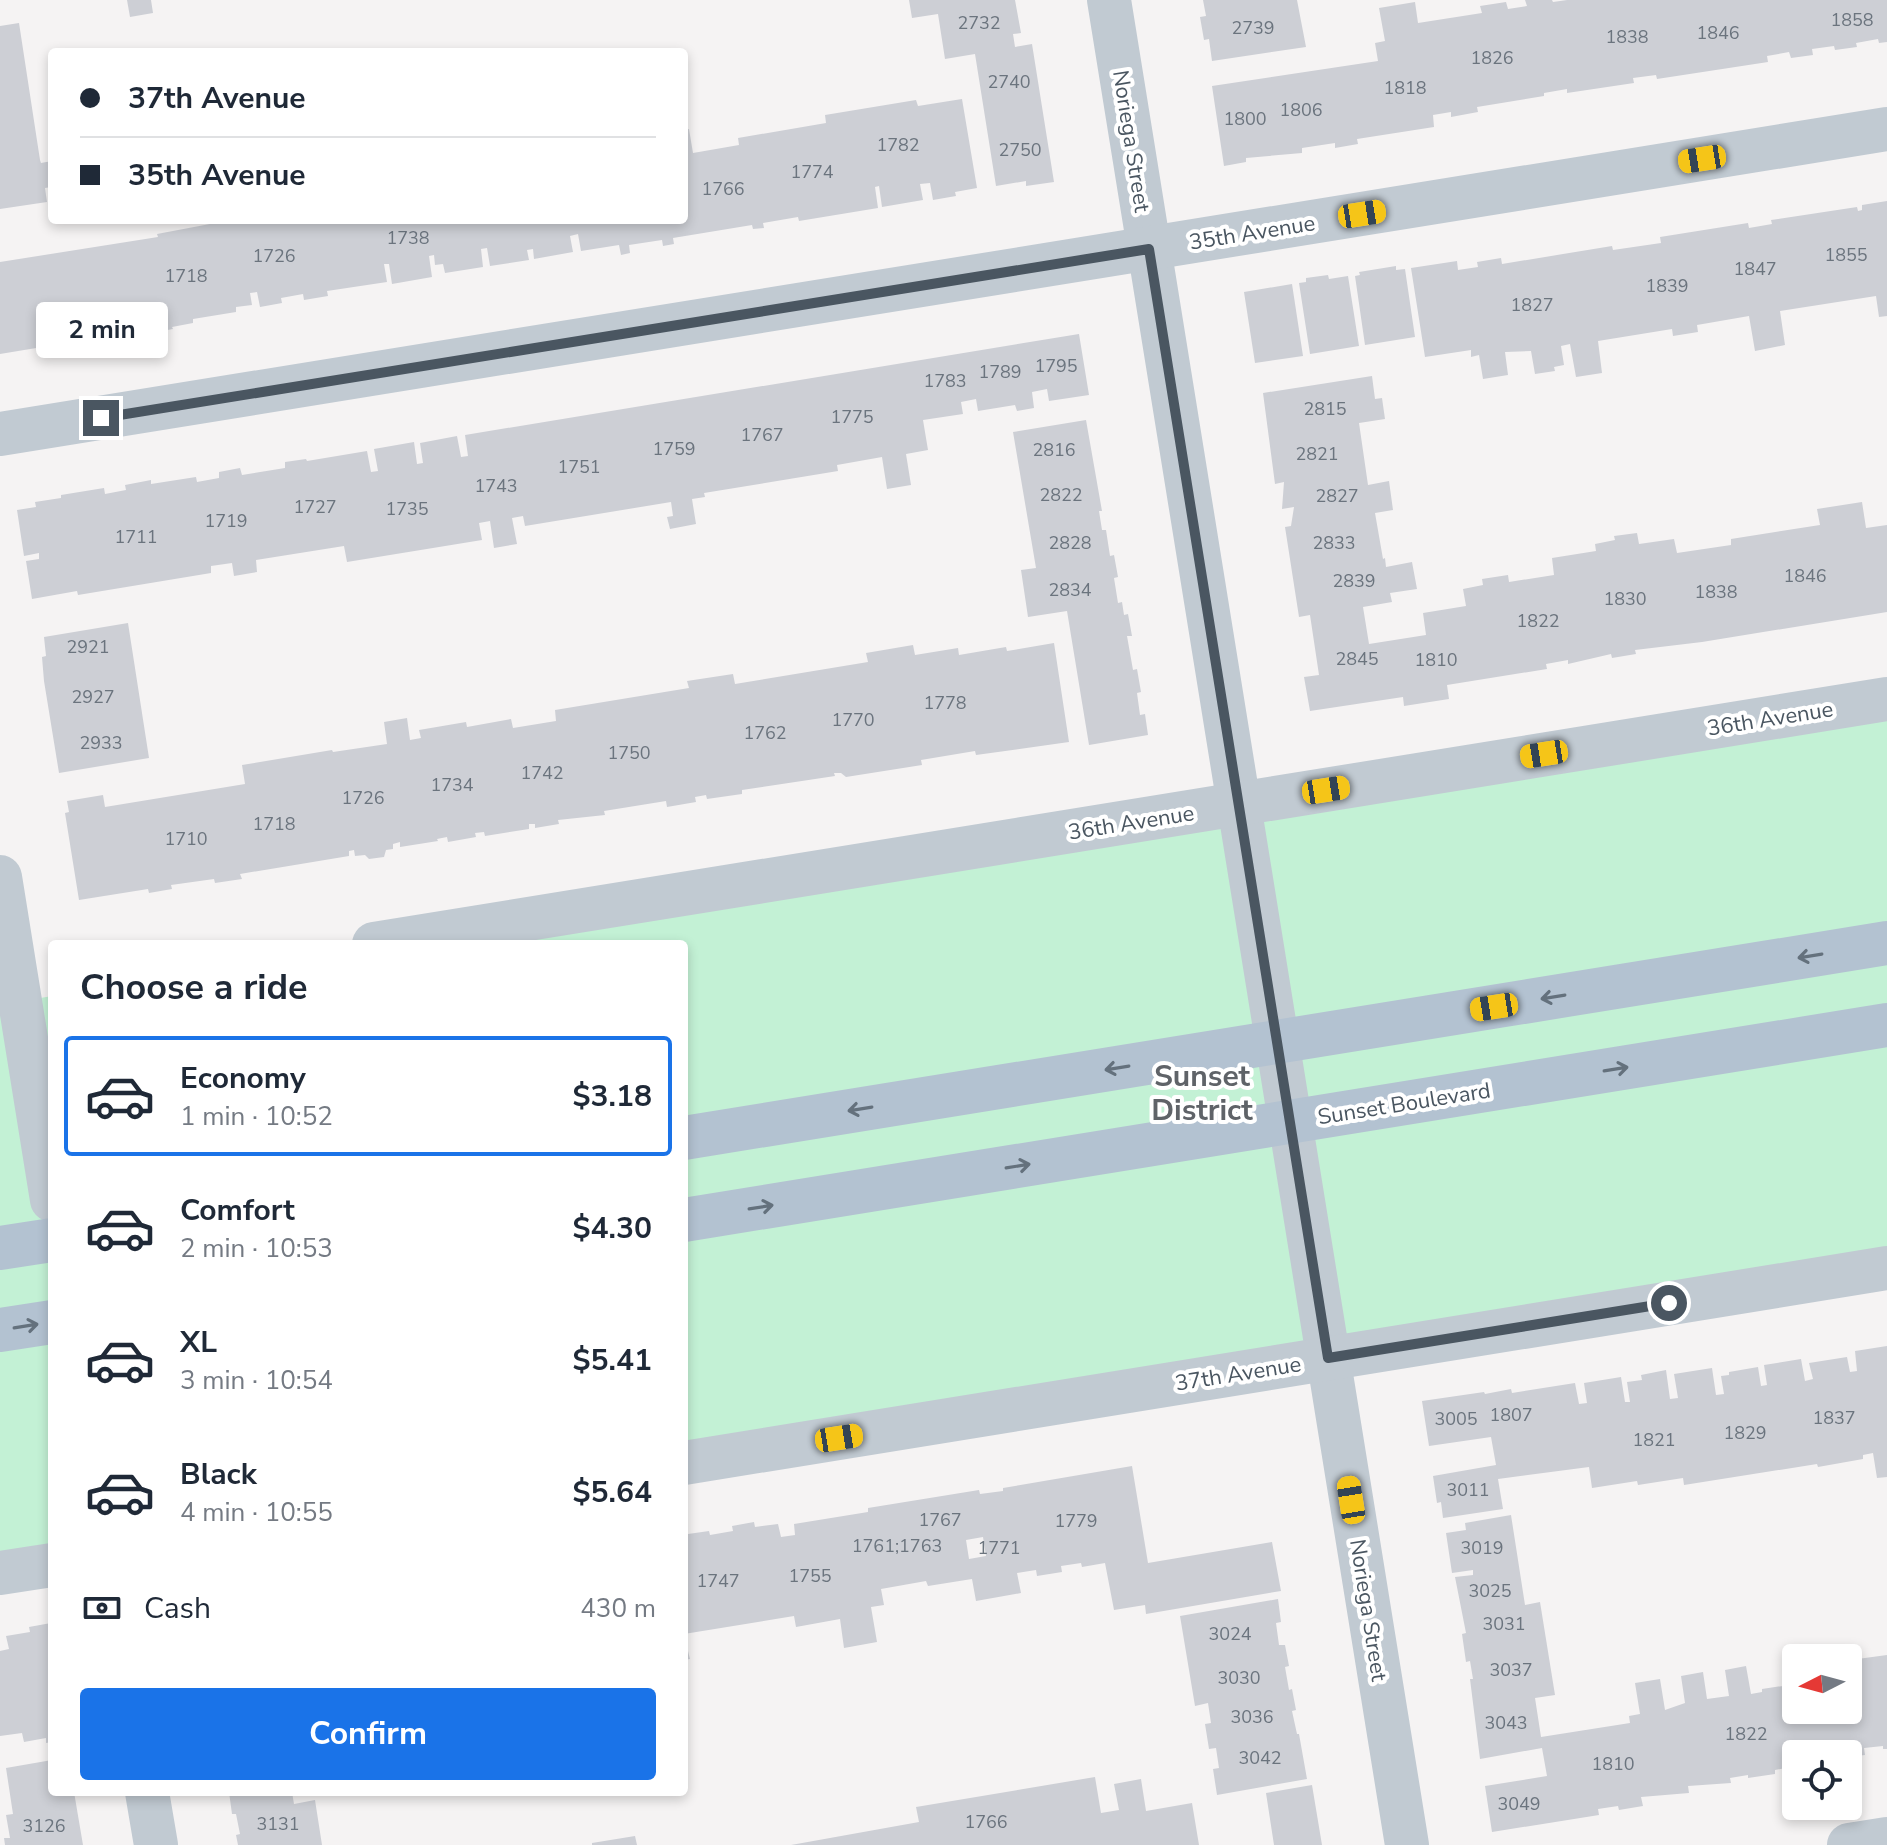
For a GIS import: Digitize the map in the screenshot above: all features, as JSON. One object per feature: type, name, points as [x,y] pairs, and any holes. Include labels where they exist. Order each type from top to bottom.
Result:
[{"type":"main road","points":[[688,1137],[1887,943]]},
{"type":"main road","name":"Sunset Boulevard","points":[[688,1219],[1887,1025]]},
{"type":"main road","points":[[0,1248],[48,1241]]},
{"type":"main road","points":[[0,1330],[48,1323]]},
{"type":"street","name":"Noriega Street","points":[[1109,0],[1407,1845]]},
{"type":"street","name":"35th Avenue","points":[[0,434],[1887,129]]},
{"type":"street","name":"36th Avenue","points":[[399,940],[1887,699]]},
{"type":"street","points":[[0,877],[24,1001],[48,1172]]},
{"type":"street","name":"37th Avenue","points":[[688,1462],[1887,1268]]},
{"type":"street","points":[[0,1573],[48,1566]]},
{"type":"street","points":[[148,1796],[156,1845]]},
{"type":"street","points":[[1849,1845],[1887,1839]]},
{"type":"green space","points":[[1887,699],[1887,1268],[688,1462],[688,940],[400,940]]},
{"type":"green space","points":[[48,997],[48,1566],[0,1573],[0,1005]]},
{"type":"building","points":[[127,0],[151,0],[153,13],[130,17]]},
{"type":"building","points":[[909,0],[1015,0],[1021,33],[1013,34],[1015,47],[1032,44],[1054,182],[1026,186],[1026,181],[996,186],[975,54],[945,59],[938,14],[912,18]]},
{"type":"building","points":[[1203,0],[1297,0],[1306,47],[1212,61],[1209,39],[1204,40],[1200,17],[1206,16]]},
{"type":"building","points":[[1525,0],[1887,0],[1887,42],[1879,43],[1878,39],[1856,43],[1857,47],[1812,49],[1813,55],[1791,58],[1789,52],[1767,56],[1768,62],[1657,79],[1656,75],[1633,78],[1634,83],[1567,93],[1567,89],[1544,93],[1544,96],[1477,107],[1478,112],[1451,117],[1451,112],[1433,115],[1434,127],[1357,139],[1358,144],[1335,148],[1335,143],[1302,148],[1302,153],[1246,158],[1246,162],[1224,166],[1212,86],[1378,61],[1375,43],[1385,41],[1379,8],[1415,2],[1418,23],[1482,13],[1480,6],[1506,2],[1508,9],[1527,6]]},
{"type":"building","points":[[19,23],[40,160],[41,163],[48,162],[48,188],[45,188],[47,202],[0,209],[0,26]]},
{"type":"building","points":[[962,99],[977,188],[933,200],[930,183],[920,184],[923,200],[882,207],[879,186],[875,187],[878,208],[799,221],[798,217],[763,223],[764,228],[753,229],[752,225],[673,238],[674,244],[663,246],[662,240],[629,245],[630,253],[621,255],[619,245],[581,251],[578,234],[570,236],[573,252],[534,259],[533,249],[527,250],[529,260],[490,266],[487,248],[481,249],[483,267],[445,273],[443,264],[435,265],[434,255],[429,256],[432,277],[392,284],[389,264],[384,264],[387,282],[327,291],[328,296],[304,300],[303,294],[281,298],[282,303],[260,307],[257,292],[250,293],[252,305],[236,307],[236,312],[193,319],[193,323],[173,329],[145,334],[145,330],[0,354],[0,262],[158,237],[157,234],[210,224],[688,224],[688,129],[693,153],[739,145],[738,138],[826,123],[825,115],[916,100],[918,106]]},
{"type":"building","points":[[1887,201],[1887,316],[1879,317],[1876,296],[1780,311],[1785,345],[1755,351],[1749,316],[1697,325],[1698,332],[1673,336],[1672,329],[1598,341],[1602,373],[1576,377],[1570,344],[1561,346],[1564,365],[1554,367],[1555,371],[1535,374],[1531,351],[1505,352],[1508,375],[1483,379],[1479,355],[1471,357],[1471,350],[1425,357],[1411,268],[1457,261],[1458,270],[1478,267],[1477,262],[1501,258],[1502,264],[1612,246],[1613,250],[1661,243],[1660,237],[1748,223],[1749,228],[1772,224],[1771,220],[1857,207],[1858,211],[1862,210],[1862,205]]},
{"type":"building","points":[[1396,266],[1396,270],[1405,269],[1415,337],[1365,345],[1355,276],[1360,275],[1359,272]]},
{"type":"building","points":[[1328,275],[1329,279],[1348,276],[1359,346],[1310,354],[1299,283],[1306,282],[1306,278]]},
{"type":"building","points":[[1292,284],[1303,356],[1255,363],[1244,292]]},
{"type":"building","points":[[1079,334],[1089,395],[1049,401],[1047,389],[1032,392],[1034,408],[1017,411],[1015,405],[978,411],[976,399],[961,402],[963,414],[923,420],[928,450],[906,454],[911,485],[887,489],[882,457],[837,465],[838,471],[704,493],[705,497],[692,499],[696,524],[670,529],[667,517],[673,516],[671,502],[525,526],[523,516],[512,518],[517,544],[494,548],[490,521],[479,523],[482,540],[347,562],[344,546],[256,560],[257,572],[234,576],[232,563],[211,566],[211,573],[78,595],[77,591],[32,599],[26,561],[39,559],[39,553],[24,556],[17,510],[36,507],[35,502],[61,498],[61,495],[104,488],[105,494],[126,490],[125,485],[151,480],[151,484],[196,477],[197,482],[219,478],[219,472],[240,468],[242,475],[285,468],[285,462],[367,451],[371,472],[378,471],[374,449],[414,442],[417,464],[423,463],[420,443],[457,436],[461,457],[468,456],[465,435]]},
{"type":"building","points":[[1372,376],[1375,399],[1382,398],[1385,419],[1359,423],[1368,485],[1389,481],[1393,510],[1375,513],[1383,559],[1386,567],[1412,562],[1417,589],[1390,593],[1392,602],[1363,607],[1369,644],[1426,635],[1423,613],[1466,606],[1463,589],[1483,585],[1482,579],[1508,575],[1509,582],[1554,575],[1552,558],[1596,551],[1595,544],[1615,540],[1614,536],[1637,533],[1639,544],[1674,539],[1677,553],[1731,545],[1731,539],[1820,525],[1817,509],[1862,502],[1866,528],[1887,525],[1887,612],[1635,650],[1636,654],[1612,658],[1611,654],[1568,664],[1568,660],[1546,664],[1547,669],[1447,685],[1449,699],[1404,706],[1403,697],[1310,711],[1304,677],[1319,675],[1310,615],[1299,617],[1285,527],[1291,526],[1294,507],[1282,509],[1284,482],[1275,484],[1263,393]]},
{"type":"building","points":[[1086,420],[1102,511],[1099,511],[1102,530],[1106,530],[1110,556],[1114,555],[1118,603],[1122,602],[1124,615],[1128,614],[1132,636],[1127,636],[1133,670],[1137,669],[1141,692],[1137,693],[1140,715],[1145,714],[1148,735],[1089,745],[1067,611],[1028,617],[1021,570],[1036,568],[1013,432]]},
{"type":"building","points":[[128,623],[149,758],[59,773],[44,681],[44,637]]},
{"type":"building","points":[[1054,643],[1069,742],[976,755],[975,751],[921,760],[922,765],[846,777],[834,773],[835,776],[742,790],[742,794],[707,799],[706,795],[695,797],[696,802],[667,807],[666,801],[604,811],[605,815],[558,820],[559,824],[535,828],[535,824],[529,824],[529,829],[485,836],[484,832],[475,833],[476,837],[448,842],[447,837],[400,847],[400,842],[393,844],[393,849],[386,850],[384,857],[369,859],[365,855],[355,856],[354,850],[349,851],[349,856],[240,874],[242,879],[215,883],[214,879],[171,885],[172,889],[149,893],[148,889],[79,900],[65,813],[69,812],[67,801],[103,795],[105,807],[245,784],[242,765],[387,744],[384,722],[407,718],[410,740],[421,738],[419,730],[466,722],[467,727],[511,719],[513,728],[556,721],[555,710],[689,688],[687,681],[733,674],[735,684],[868,662],[866,653],[913,645],[915,655],[958,648],[959,655]]},
{"type":"building","points":[[1887,1346],[1887,1477],[1877,1478],[1873,1453],[1863,1455],[1863,1459],[1818,1467],[1817,1464],[1684,1485],[1683,1478],[1592,1488],[1589,1467],[1498,1479],[1503,1509],[1443,1518],[1441,1502],[1437,1503],[1433,1476],[1496,1465],[1491,1437],[1429,1446],[1422,1401],[1511,1389],[1512,1393],[1575,1383],[1579,1404],[1587,1403],[1584,1383],[1621,1377],[1625,1402],[1630,1402],[1627,1382],[1642,1380],[1641,1375],[1666,1370],[1670,1399],[1678,1398],[1674,1374],[1712,1368],[1716,1395],[1724,1394],[1721,1376],[1729,1375],[1729,1372],[1758,1367],[1761,1386],[1767,1385],[1764,1365],[1801,1359],[1805,1381],[1813,1379],[1809,1363],[1847,1357],[1850,1372],[1857,1371],[1855,1351]]},
{"type":"building","points":[[1132,1466],[1148,1563],[1272,1542],[1281,1591],[1146,1614],[1145,1605],[1114,1610],[1105,1563],[1082,1567],[1081,1563],[1061,1566],[1062,1572],[1037,1576],[1036,1570],[1017,1573],[1021,1593],[976,1601],[972,1579],[928,1586],[926,1581],[881,1589],[884,1605],[871,1607],[877,1642],[844,1648],[840,1619],[796,1627],[794,1616],[688,1633],[688,1534],[709,1531],[710,1535],[733,1531],[732,1526],[754,1522],[755,1527],[778,1524],[781,1537],[795,1535],[794,1524],[868,1512],[868,1508],[979,1490],[980,1494],[1003,1491],[1003,1488]],"holes":[[[983,1537],[986,1556],[969,1559],[966,1540]]]},
{"type":"building","points":[[1511,1515],[1525,1605],[1540,1602],[1555,1695],[1535,1698],[1541,1737],[1630,1723],[1629,1716],[1640,1714],[1635,1683],[1660,1679],[1665,1710],[1685,1703],[1681,1676],[1703,1672],[1707,1699],[1729,1696],[1725,1670],[1746,1666],[1751,1694],[1782,1686],[1782,1724],[1862,1724],[1862,1658],[1887,1655],[1887,1749],[1883,1746],[1864,1748],[1865,1755],[1862,1755],[1862,1740],[1782,1740],[1782,1769],[1775,1770],[1775,1774],[1730,1778],[1731,1783],[1688,1786],[1689,1793],[1641,1797],[1643,1806],[1598,1809],[1599,1815],[1492,1832],[1485,1786],[1547,1776],[1542,1748],[1480,1759],[1470,1679],[1473,1679],[1470,1661],[1466,1662],[1462,1634],[1466,1633],[1455,1577],[1473,1575],[1473,1570],[1452,1573],[1446,1533],[1466,1530],[1465,1523]]},
{"type":"building","points":[[1278,1599],[1281,1622],[1276,1623],[1279,1645],[1285,1645],[1289,1666],[1285,1667],[1296,1710],[1292,1711],[1307,1779],[1217,1795],[1213,1769],[1219,1768],[1216,1748],[1209,1749],[1205,1724],[1211,1723],[1208,1703],[1195,1706],[1180,1616]]},
{"type":"building","points":[[48,1624],[46,1743],[46,1738],[24,1742],[22,1733],[0,1736],[0,1651],[9,1649],[6,1636],[30,1632],[29,1627]]},
{"type":"building","points":[[48,1761],[48,1796],[75,1796],[83,1845],[5,1845],[4,1838],[10,1838],[6,1815],[13,1814],[6,1768]]},
{"type":"building","points":[[1095,1777],[1101,1813],[1119,1810],[1114,1784],[1141,1779],[1146,1811],[1192,1803],[1199,1845],[791,1845],[919,1822],[916,1807]]},
{"type":"building","points":[[1312,1785],[1322,1845],[1274,1845],[1266,1793]]},
{"type":"building","points":[[230,1796],[293,1796],[294,1804],[315,1800],[322,1845],[238,1845],[236,1835],[240,1834],[236,1814],[232,1814]]},
{"type":"building","points":[[635,1836],[637,1845],[592,1845],[592,1843]]},
{"type":"district","name":"Sunset District","points":[[1202,1093]]},
{"type":"route","points":[[101,418],[1149,249],[1328,1358],[1669,1303]]}]
